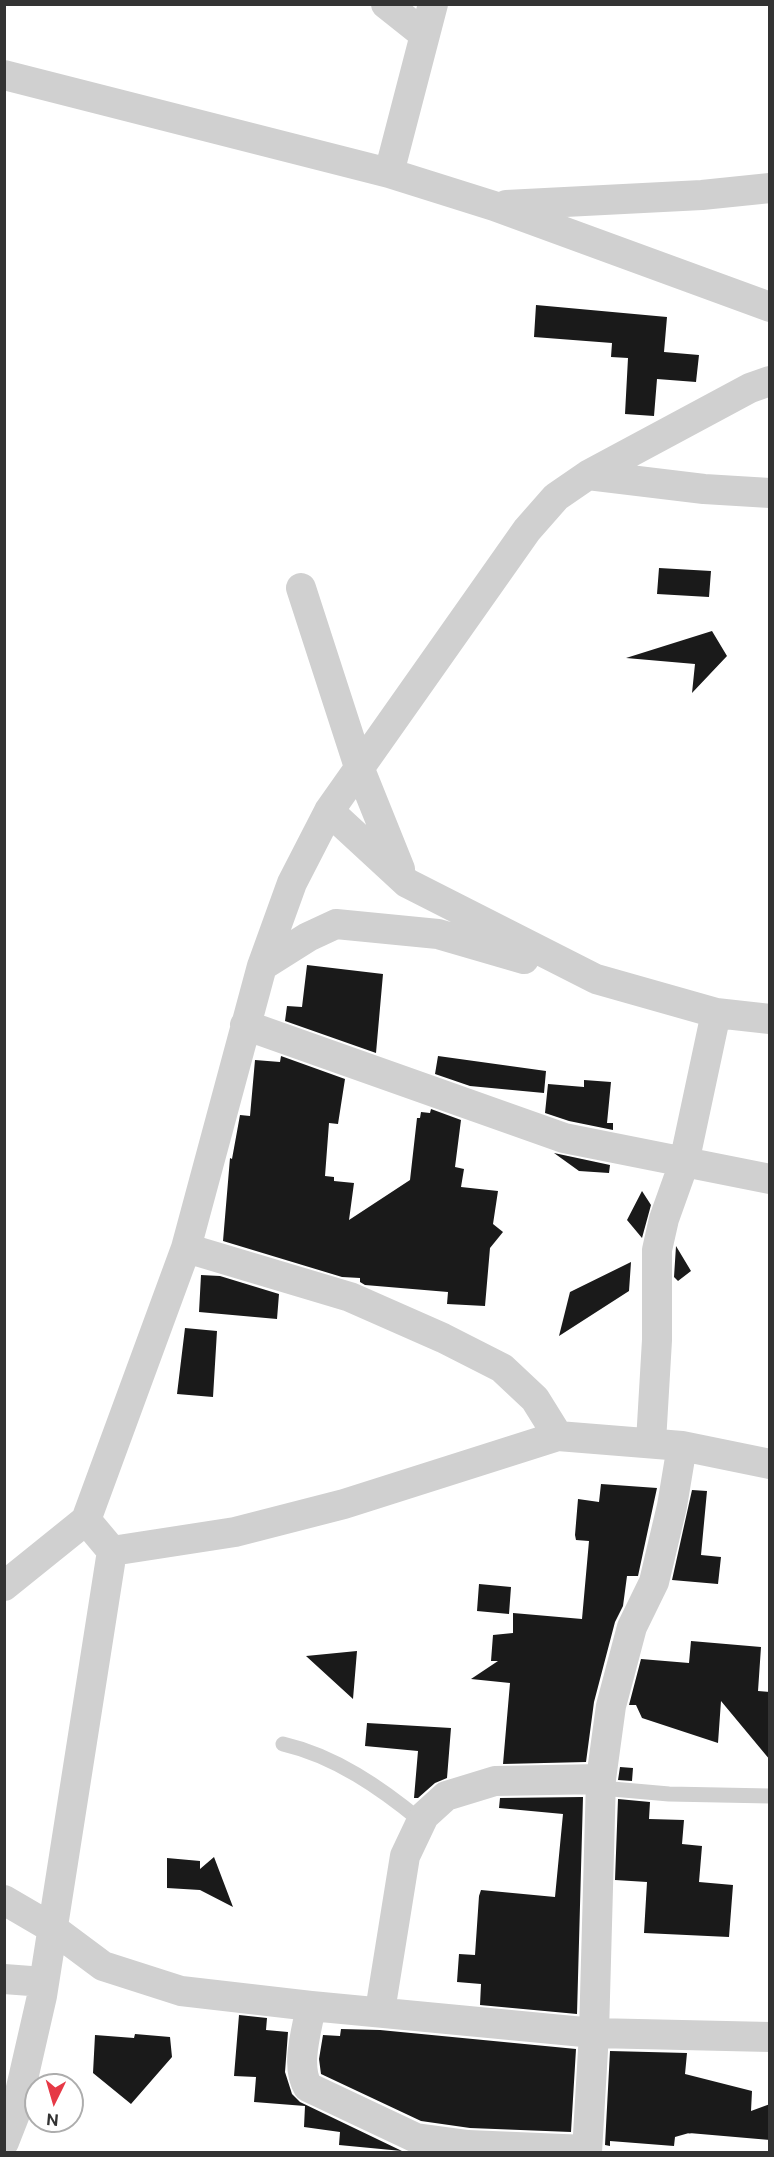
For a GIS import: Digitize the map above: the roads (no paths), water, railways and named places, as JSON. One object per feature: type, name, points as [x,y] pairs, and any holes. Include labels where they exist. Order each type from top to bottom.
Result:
[{"type":"street","points":[[386,4],[425,35]]},
{"type":"street","points":[[389,173],[433,4]]},
{"type":"street","points":[[4,75],[389,173],[494,206],[770,307]]},
{"type":"street","points":[[494,206],[702,195],[770,188]]},
{"type":"street","points":[[4,1586],[86,1520],[186,1248],[262,966],[292,883],[328,811],[527,530],[556,497],[588,475],[750,388],[770,381]]},
{"type":"street","points":[[588,475],[704,489],[770,494]]},
{"type":"street","points":[[301,588],[359,768],[385,838],[407,883]]},
{"type":"street","points":[[328,811],[407,883],[596,980]]},
{"type":"street","points":[[262,966],[308,937],[336,924],[438,934],[716,1014],[770,1019]]},
{"type":"street","points":[[651,1443],[657,1340],[657,1250],[664,1219],[684,1163],[716,1014]]},
{"type":"street","points":[[245,1025],[564,1138],[770,1179]]},
{"type":"street","points":[[186,1248],[350,1298],[443,1338],[502,1368],[535,1399],[558,1436]]},
{"type":"street","points":[[112,1551],[235,1532],[344,1504],[558,1436],[682,1446],[770,1464]]},
{"type":"street","points":[[311,2007],[302,2066],[303,2078],[308,2087],[416,2138],[454,2148],[587,2151],[594,2034],[601,1784],[611,1706],[621,1660],[632,1628],[654,1582],[672,1506],[682,1446]]},
{"type":"street","points":[[4,2142],[15,2114],[44,1982],[112,1551],[86,1520]]},
{"type":"street","points":[[380,2011],[405,1856],[421,1821],[446,1796],[495,1781],[601,1784]]},
{"type":"street","points":[[4,1900],[52,1928],[103,1966],[134,1978],[180,1991],[311,2007],[380,2011],[594,2034],[770,2037]]},
{"type":"street","points":[[4,1978],[44,1982]]},
{"type":"lane","points":[[283,1744],[301,1748],[373,1784],[421,1821]]},
{"type":"lane","points":[[601,1784],[669,1794],[770,1796]]}]
